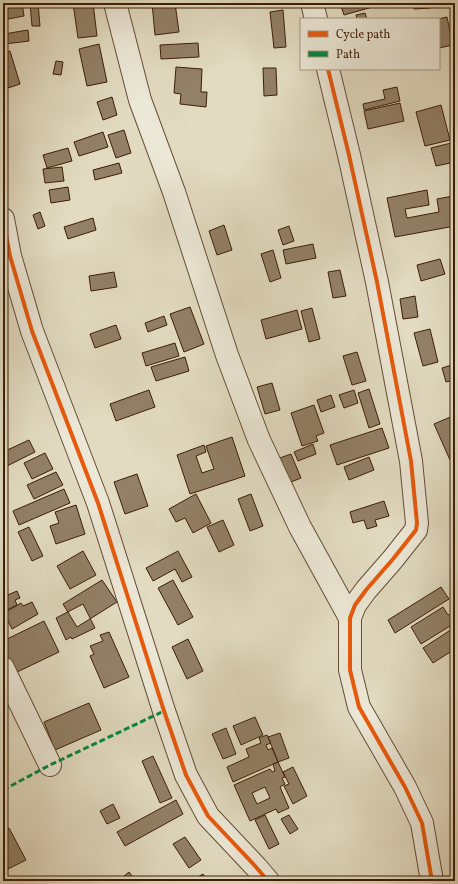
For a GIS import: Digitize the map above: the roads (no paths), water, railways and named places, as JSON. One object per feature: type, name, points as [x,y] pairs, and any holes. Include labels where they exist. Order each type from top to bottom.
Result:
[{"type":"street","points":[[115,3],[140,100],[174,192],[227,355],[259,440],[300,526],[350,618]]},
{"type":"street","points":[[312,3],[316,18]]},
{"type":"street","points":[[328,70],[377,282],[411,461],[417,523],[416,530],[366,590],[356,605],[350,618],[350,670],[359,708],[405,787],[422,823],[432,881]]},
{"type":"street","points":[[3,219],[10,256],[32,331],[98,503],[164,711],[186,775],[208,816],[268,881]]},
{"type":"street","points":[[3,668],[50,765]]}]
